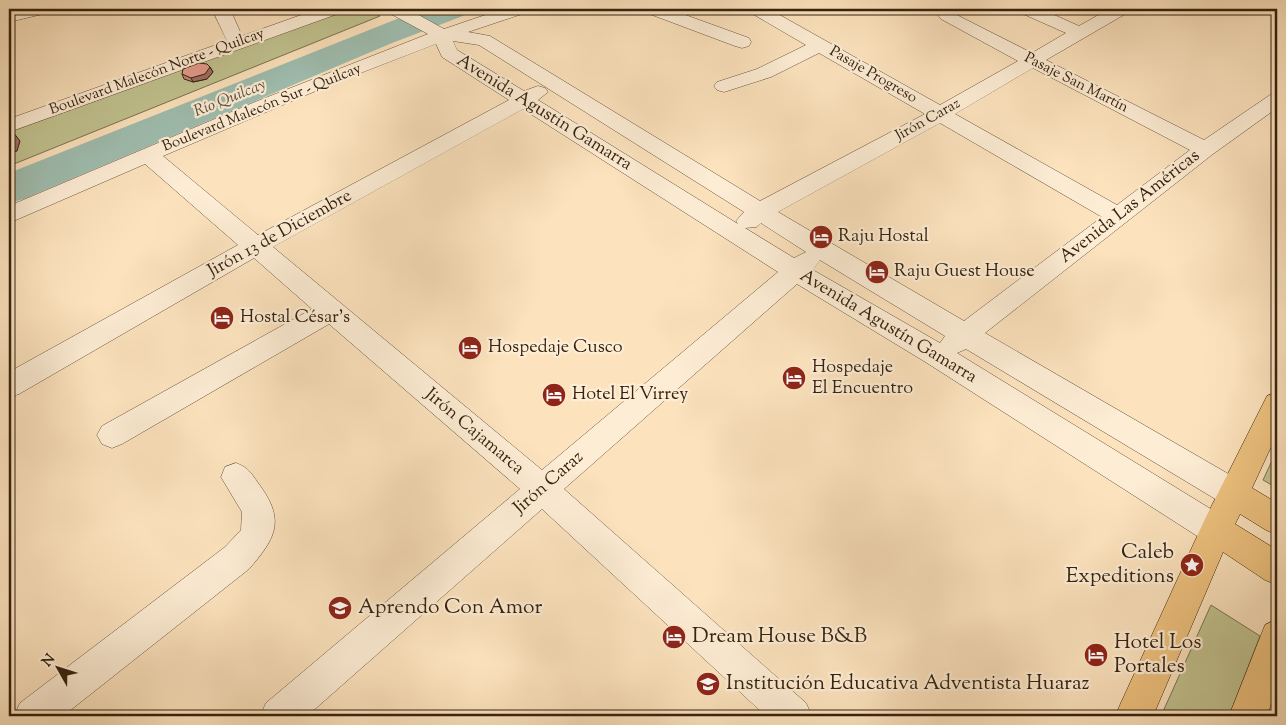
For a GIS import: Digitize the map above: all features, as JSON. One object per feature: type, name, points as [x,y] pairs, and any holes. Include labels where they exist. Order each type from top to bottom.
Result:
[{"type":"main road","points":[[1134,716],[1216,530],[1277,404]]},
{"type":"main road","name":"Avenida Agustín Gamarra","points":[[1233,493],[1277,520]]},
{"type":"main road","name":"Avenida Agustín Gamarra","points":[[1216,530],[1277,569]]},
{"type":"main road","points":[[1248,716],[1277,637]]},
{"type":"street","points":[[9,17],[41,9]]},
{"type":"street","points":[[221,9],[237,44]]},
{"type":"street","name":"Boulevard Malecón Norte - Quilcay","points":[[9,126],[334,9]]},
{"type":"street","name":"Boulevard Malecón Sur - Quilcay","points":[[9,215],[436,32],[519,9]]},
{"type":"street","points":[[653,9],[742,42]]},
{"type":"street","name":"Pasaje Progreso","points":[[758,9],[784,16],[820,44],[1118,216]]},
{"type":"street","points":[[1027,9],[1080,33]]},
{"type":"street","name":"Jirón Caraz","points":[[736,232],[758,212],[940,114],[1121,9]]},
{"type":"street","points":[[397,10],[436,32]]},
{"type":"street","name":"Pasaje San Martín","points":[[948,15],[1204,149]]},
{"type":"street","name":"Avenida Agustín Gamarra","points":[[436,32],[484,40],[758,212],[1233,493]]},
{"type":"street","name":"Avenida Agustín Gamarra","points":[[436,32],[449,53],[525,99],[795,271],[937,355],[1216,530]]},
{"type":"street","points":[[724,86],[764,72],[820,44]]},
{"type":"street","name":"Jirón 13 de Diciembre","points":[[9,386],[256,246],[553,83]]},
{"type":"street","name":"Avenida Las Américas","points":[[937,355],[966,335],[1204,149],[1277,99]]},
{"type":"street","name":"Jirón Cajamarca","points":[[148,155],[542,490],[793,716]]},
{"type":"street","name":"Jirón Caraz","points":[[279,716],[820,249]]},
{"type":"street","points":[[112,435],[331,310]]},
{"type":"street","points":[[33,716],[238,558],[257,536],[258,509],[236,477]]},
{"type":"green space","points":[[350,9],[368,9],[380,16],[9,166],[9,132]]},
{"type":"green space","points":[[1277,450],[1277,488],[1263,480]]},
{"type":"green space","points":[[1211,605],[1260,636],[1229,716],[1161,716]]},
{"type":"building","points":[[199,63],[207,64],[210,67],[205,74],[191,78],[182,74],[183,69]]},
{"type":"building","points":[[9,131],[13,132],[10,142],[9,142]]},
{"type":"waterway","name":"Río Quilcay","points":[[9,189],[380,36],[451,9]]},
{"type":"place","name":"Raju Hostal","points":[[821,237]]},
{"type":"place","name":"Raju Guest House","points":[[877,272]]},
{"type":"place","name":"Hostal César's","points":[[222,318]]},
{"type":"place","name":"Hospedaje Cusco","points":[[470,348]]},
{"type":"place","name":"Hospedaje El Encuentro","points":[[794,378]]},
{"type":"place","name":"Hotel El Virrey","points":[[554,395]]},
{"type":"place","name":"Caleb Expeditions","points":[[1192,565]]},
{"type":"place","name":"Aprendo Con Amor","points":[[340,608]]},
{"type":"place","name":"Dream House B&B","points":[[674,637]]},
{"type":"place","name":"Hotel Los Portales","points":[[1096,655]]},
{"type":"place","name":"Institución Educativa Adventista Huaraz","points":[[708,684]]}]
